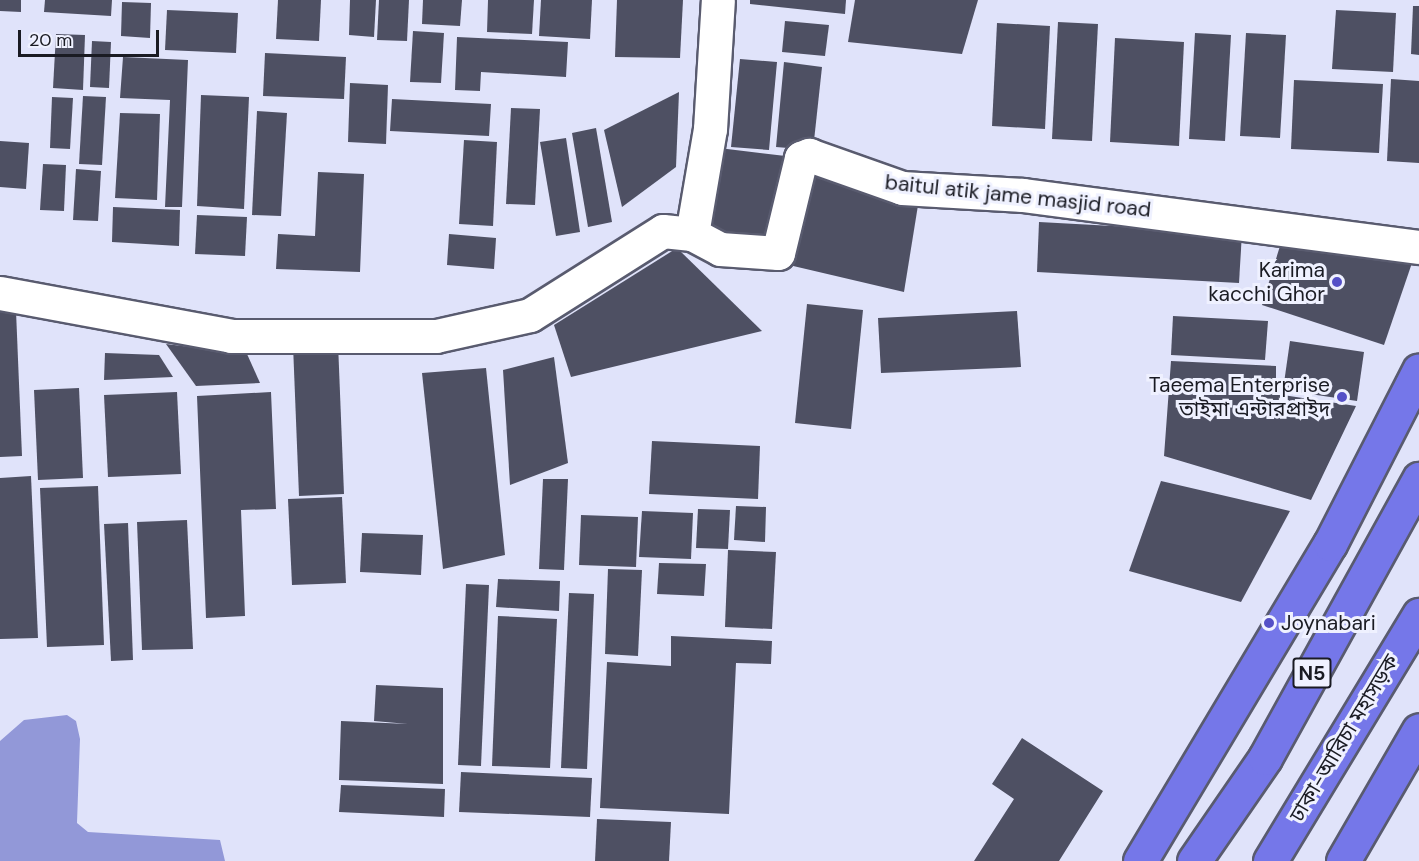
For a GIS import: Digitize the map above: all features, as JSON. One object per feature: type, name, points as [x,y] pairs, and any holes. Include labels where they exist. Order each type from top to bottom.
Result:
[{"type":"highway","points":[[1140,861],[1330,544],[1419,370]]},
{"type":"highway","name":"N5","points":[[1194,861],[1265,758],[1419,479]]},
{"type":"highway","name":"ঢাকা-আরিচা মহাসড়ক","points":[[1270,861],[1419,615]]},
{"type":"highway","points":[[1343,861],[1419,730]]},
{"type":"street","points":[[0,293],[231,336],[436,336],[530,315],[678,233],[710,129],[718,0]]},
{"type":"street","name":"baitul atik jame masjid road","points":[[678,233],[720,249],[778,253],[801,158],[809,155],[902,188],[1023,195],[1419,247]]},
{"type":"water","points":[[67,715],[76,721],[80,739],[77,823],[88,832],[220,840],[225,861],[0,861],[0,741],[24,720]]},
{"type":"building","points":[[0,0],[21,0],[21,12],[0,11]]},
{"type":"building","points":[[45,0],[112,0],[111,16],[44,12]]},
{"type":"building","points":[[278,0],[321,0],[319,41],[276,39]]},
{"type":"building","points":[[350,0],[376,0],[374,37],[349,35]]},
{"type":"building","points":[[379,0],[409,0],[407,41],[377,40]]},
{"type":"building","points":[[423,0],[462,0],[460,26],[422,24]]},
{"type":"building","points":[[488,0],[534,0],[532,34],[487,32]]},
{"type":"building","points":[[541,0],[592,0],[590,39],[539,36]]},
{"type":"building","points":[[617,0],[683,0],[680,58],[615,57]]},
{"type":"building","points":[[750,0],[846,0],[845,14],[750,4]]},
{"type":"building","points":[[855,0],[978,0],[962,54],[848,42]]},
{"type":"building","points":[[122,2],[151,3],[150,38],[121,36]]},
{"type":"building","points":[[1413,6],[1419,6],[1419,55],[1411,54]]},
{"type":"building","points":[[167,10],[238,13],[236,53],[165,50]]},
{"type":"building","points":[[1336,10],[1396,13],[1393,72],[1332,69]]},
{"type":"building","points":[[785,21],[829,25],[825,56],[782,52]]},
{"type":"building","points":[[1058,22],[1098,24],[1092,141],[1052,139]]},
{"type":"building","points":[[997,23],[1050,26],[1045,129],[992,126]]},
{"type":"building","points":[[413,31],[444,33],[441,83],[410,82]]},
{"type":"building","points":[[1195,33],[1231,35],[1225,141],[1189,139]]},
{"type":"building","points":[[1246,33],[1286,35],[1280,138],[1240,136]]},
{"type":"building","points":[[56,34],[85,35],[83,90],[53,88]]},
{"type":"building","points":[[457,37],[568,42],[566,77],[481,72],[480,91],[455,90]]},
{"type":"building","points":[[1115,38],[1184,42],[1179,146],[1110,142]]},
{"type":"building","points":[[92,41],[111,42],[109,88],[90,87]]},
{"type":"building","points":[[265,53],[346,57],[344,99],[263,96]]},
{"type":"building","points":[[123,57],[188,60],[182,207],[165,207],[170,100],[120,98]]},
{"type":"building","points":[[740,59],[777,62],[769,150],[731,147]]},
{"type":"building","points":[[784,62],[822,67],[813,150],[776,147]]},
{"type":"building","points":[[1391,79],[1419,81],[1419,163],[1387,161]]},
{"type":"building","points":[[1294,80],[1383,84],[1379,153],[1291,149]]},
{"type":"building","points":[[350,83],[388,85],[386,144],[348,142]]},
{"type":"building","points":[[679,92],[676,167],[622,207],[604,130]]},
{"type":"building","points":[[201,95],[249,97],[244,209],[197,206]]},
{"type":"building","points":[[83,96],[106,97],[102,165],[79,164]]},
{"type":"building","points":[[52,97],[73,98],[70,149],[50,148]]},
{"type":"building","points":[[392,99],[491,104],[489,136],[390,131]]},
{"type":"building","points":[[511,108],[540,109],[535,205],[506,204]]},
{"type":"building","points":[[257,111],[287,113],[281,216],[252,215]]},
{"type":"building","points":[[120,113],[160,114],[157,200],[115,198]]},
{"type":"building","points":[[596,128],[612,222],[588,227],[572,133]]},
{"type":"building","points":[[566,138],[580,232],[556,236],[540,142]]},
{"type":"building","points":[[464,140],[497,142],[493,226],[459,224]]},
{"type":"building","points":[[0,141],[29,143],[26,189],[0,187]]},
{"type":"building","points":[[719,148],[794,157],[769,242],[704,231]]},
{"type":"building","points":[[43,164],[66,165],[64,211],[40,210]]},
{"type":"building","points":[[76,169],[101,171],[98,221],[73,220]]},
{"type":"building","points":[[318,172],[364,174],[360,272],[276,269],[278,234],[315,236]]},
{"type":"building","points":[[814,174],[919,199],[904,292],[789,265]]},
{"type":"building","points":[[113,207],[180,210],[179,246],[112,242]]},
{"type":"building","points":[[197,215],[247,217],[245,256],[195,254]]},
{"type":"building","points":[[1039,222],[1242,233],[1239,283],[1037,272]]},
{"type":"building","points":[[449,234],[496,238],[494,269],[447,265]]},
{"type":"building","name":"Karima kacchi Ghor","points":[[1283,236],[1413,260],[1384,345],[1262,305]]},
{"type":"building","points":[[677,248],[762,331],[571,377],[554,325]]},
{"type":"building","points":[[807,304],[863,310],[851,429],[795,423]]},
{"type":"building","points":[[16,311],[22,456],[0,457],[0,312]]},
{"type":"building","points":[[1017,311],[1021,367],[881,373],[878,318]]},
{"type":"building","points":[[1173,316],[1268,321],[1265,360],[1171,355]]},
{"type":"building","points":[[1290,341],[1364,352],[1357,401],[1283,390]]},
{"type":"building","points":[[338,343],[344,494],[299,496],[293,345]]},
{"type":"building","points":[[166,344],[247,354],[260,383],[196,386]]},
{"type":"building","points":[[105,353],[159,355],[173,377],[104,380]]},
{"type":"building","points":[[554,357],[568,463],[510,485],[503,370]]},
{"type":"building","points":[[1171,361],[1276,366],[1276,394],[1356,406],[1311,500],[1164,456]]},
{"type":"building","points":[[486,368],[505,555],[443,569],[422,373]]},
{"type":"building","points":[[79,388],[83,478],[38,480],[34,390]]},
{"type":"building","points":[[177,392],[181,474],[108,477],[104,395]]},
{"type":"building","points":[[271,392],[276,509],[241,510],[245,616],[206,618],[197,396]]},
{"type":"building","points":[[652,441],[760,446],[758,499],[649,494]]},
{"type":"building","points":[[31,476],[38,638],[0,639],[0,478]]},
{"type":"building","points":[[543,479],[568,479],[564,570],[539,569]]},
{"type":"building","points":[[1161,481],[1290,511],[1241,602],[1129,571]]},
{"type":"building","points":[[98,486],[104,645],[47,647],[40,488]]},
{"type":"building","points":[[342,497],[346,583],[292,585],[288,499]]},
{"type":"building","points":[[736,506],[766,507],[765,542],[734,540]]},
{"type":"building","points":[[698,509],[730,510],[728,549],[696,548]]},
{"type":"building","points":[[642,511],[693,513],[691,559],[639,557]]},
{"type":"building","points":[[581,515],[638,517],[636,567],[579,565]]},
{"type":"building","points":[[187,520],[193,649],[142,650],[137,522]]},
{"type":"building","points":[[128,523],[133,660],[111,661],[104,524]]},
{"type":"building","points":[[362,533],[423,535],[421,575],[360,572]]},
{"type":"building","points":[[728,550],[776,552],[772,629],[725,627]]},
{"type":"building","points":[[659,563],[706,564],[704,596],[657,594]]},
{"type":"building","points":[[608,569],[642,570],[638,656],[605,654]]},
{"type":"building","points":[[498,579],[560,581],[559,611],[496,607]]},
{"type":"building","points":[[466,584],[489,585],[481,766],[458,765]]},
{"type":"building","points":[[569,593],[594,594],[587,769],[561,768]]},
{"type":"building","points":[[498,616],[557,619],[550,768],[492,766]]},
{"type":"building","points":[[671,636],[772,641],[771,664],[736,663],[729,814],[600,808],[607,662],[671,666]]},
{"type":"building","points":[[376,685],[443,688],[443,784],[339,780],[341,721],[408,724],[374,721]]},
{"type":"building","points":[[1022,738],[1103,791],[1059,861],[974,861],[1014,799],[992,784]]},
{"type":"building","points":[[461,772],[592,778],[590,817],[459,812]]},
{"type":"building","points":[[341,785],[445,789],[444,817],[339,812]]},
{"type":"building","points":[[597,819],[671,822],[669,861],[595,861]]},
{"type":"place","name":"Karima kacchi Ghor","points":[[1337,282]]},
{"type":"place","name":"Taeema Enterprise তাইমা এন্টারপ্রাইদ","points":[[1342,397]]},
{"type":"place","name":"Joynabari","points":[[1269,623]]}]
